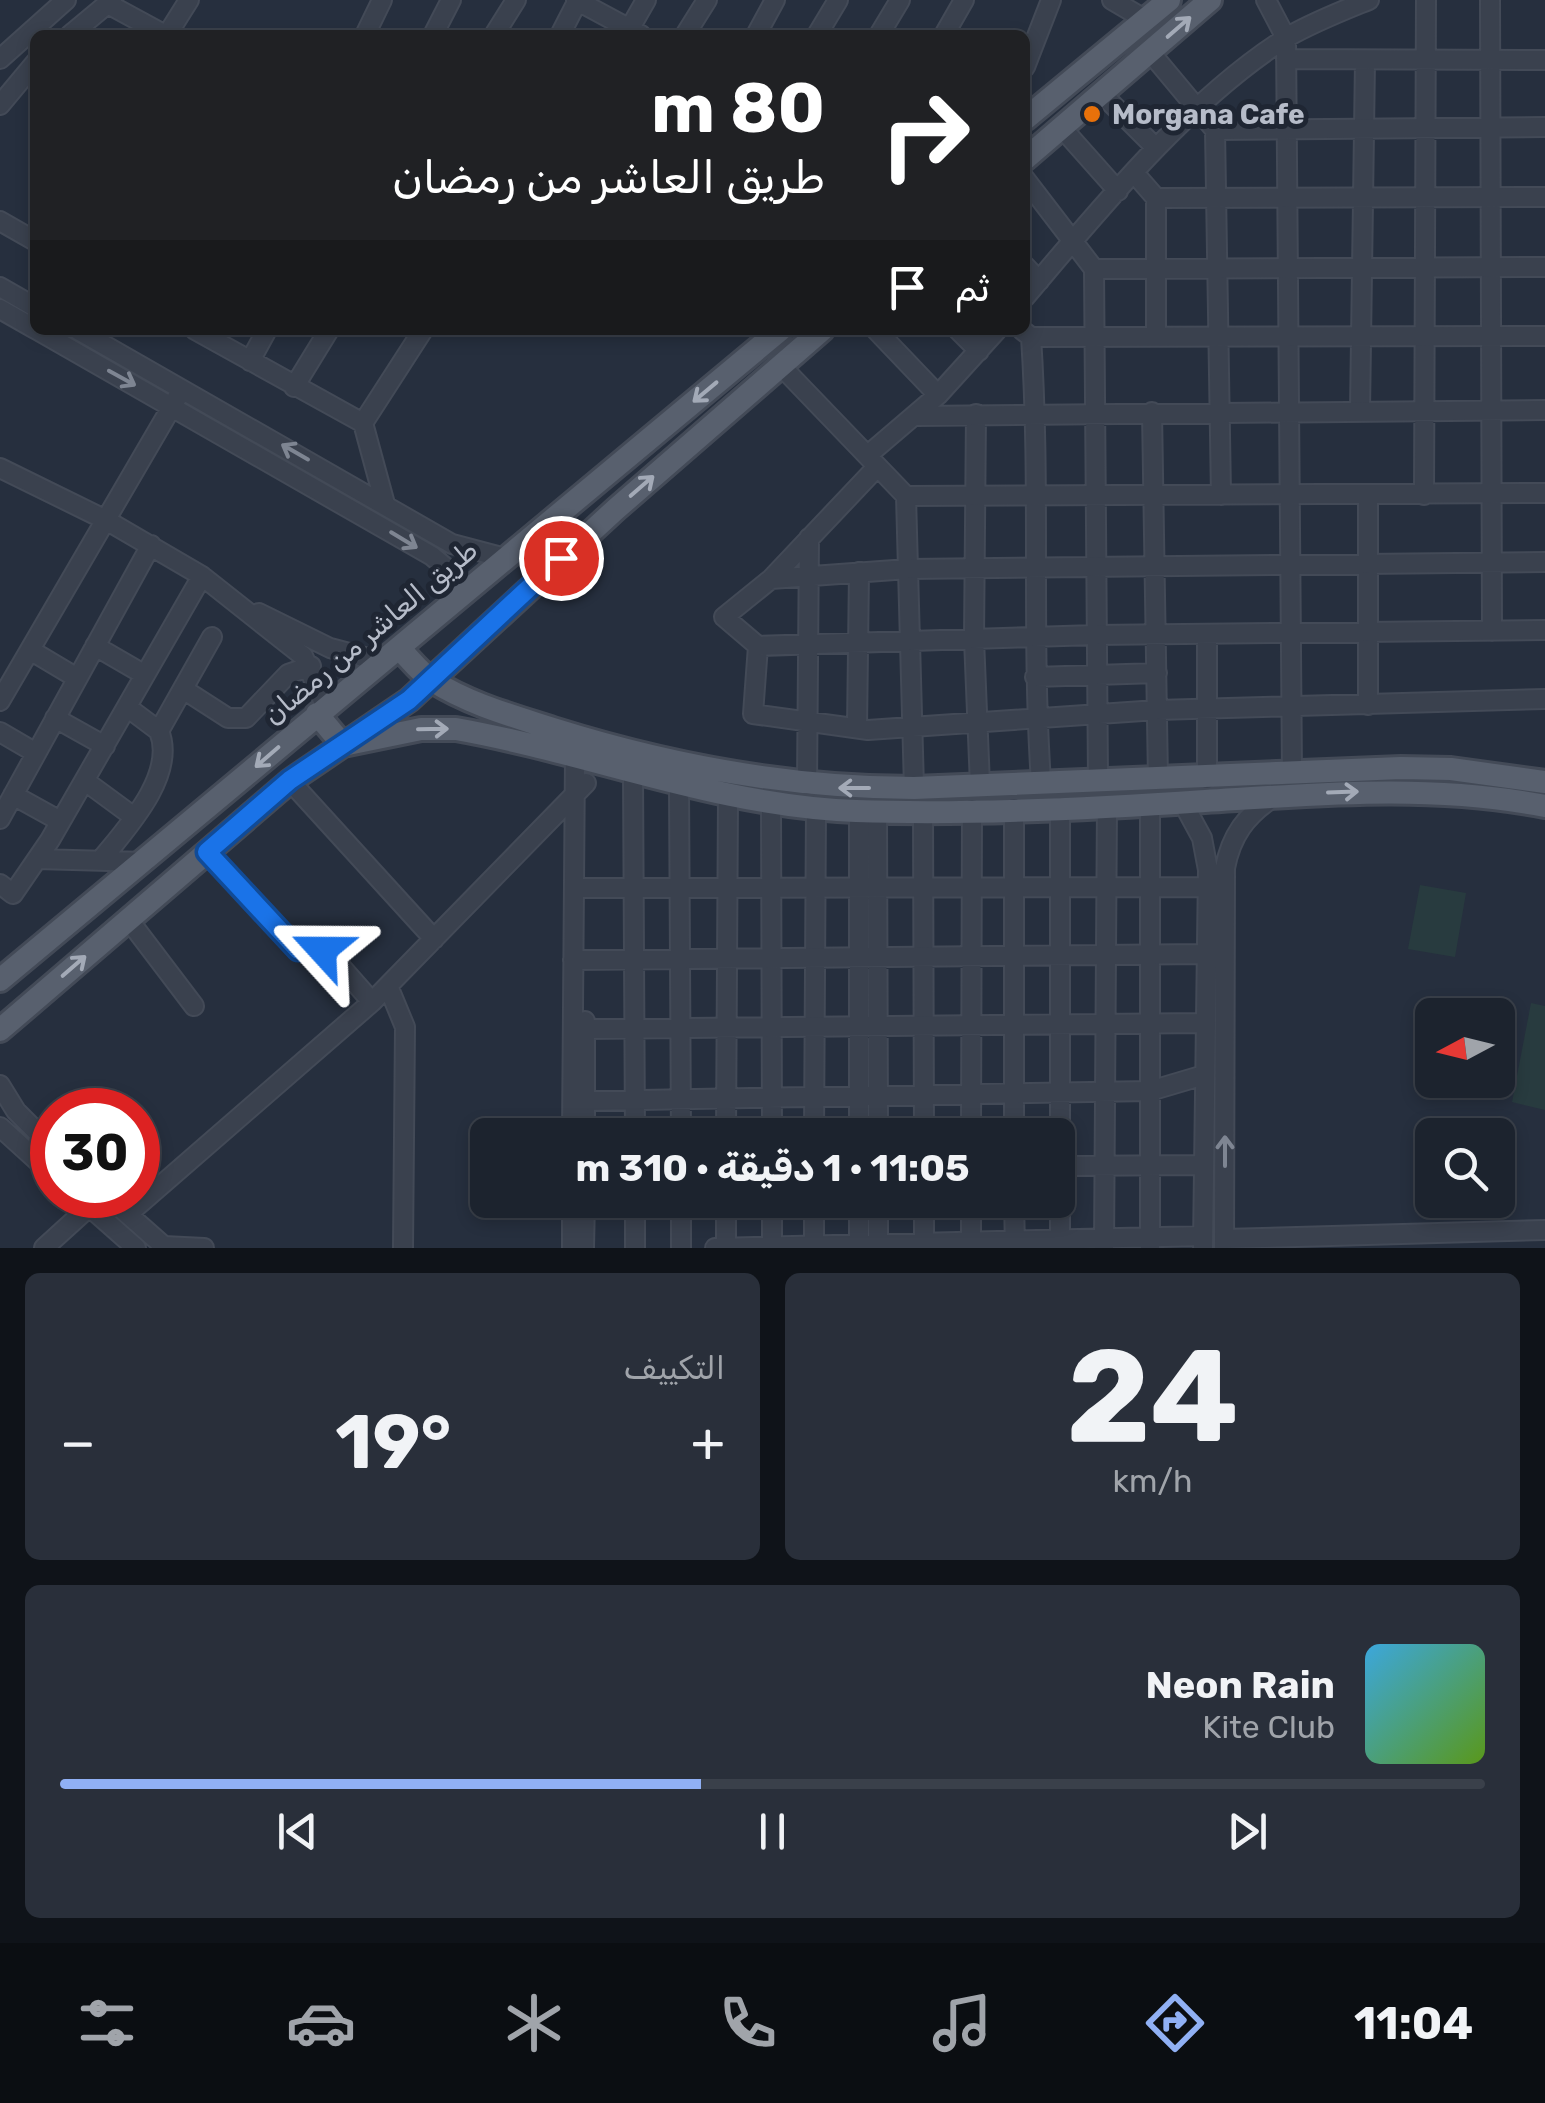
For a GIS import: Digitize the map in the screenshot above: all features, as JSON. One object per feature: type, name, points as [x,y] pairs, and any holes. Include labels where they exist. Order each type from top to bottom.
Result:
[{"type":"main road","points":[[1030,118],[1169,0]]},
{"type":"main road","points":[[1030,155],[1210,0]]},
{"type":"main road","points":[[1084,71],[1079,84],[1090,92],[1124,75]]},
{"type":"main road","points":[[1030,121],[1055,115],[1064,127]]},
{"type":"main road","name":"طريق العاشر من رمضان","points":[[0,980],[774,335]]},
{"type":"main road","points":[[0,1030],[290,780],[380,723],[616,509],[817,335]]},
{"type":"main road","points":[[391,656],[430,679],[508,714],[597,742],[807,785],[914,788],[1451,769],[1545,782]]},
{"type":"main road","points":[[321,711],[342,745]]},
{"type":"main road","points":[[342,745],[420,729],[456,729],[580,774],[633,774],[728,797],[816,809],[923,811],[1182,803],[1390,790],[1497,797],[1545,806]]},
{"type":"street","points":[[32,30],[66,0]]},
{"type":"street","points":[[169,30],[189,0]]},
{"type":"street","points":[[367,30],[382,0]]},
{"type":"street","points":[[436,30],[451,0]]},
{"type":"street","points":[[497,30],[516,0]]},
{"type":"street","points":[[562,30],[577,0],[627,30]]},
{"type":"street","points":[[633,30],[646,0]]},
{"type":"street","points":[[689,30],[707,0]]},
{"type":"street","points":[[759,30],[775,0]]},
{"type":"street","points":[[820,30],[838,0]]},
{"type":"street","points":[[882,30],[900,0]]},
{"type":"street","points":[[947,30],[964,0]]},
{"type":"street","points":[[1030,54],[1051,0]]},
{"type":"street","points":[[1112,0],[1146,20]]},
{"type":"street","points":[[1266,0],[1286,38],[1292,774]]},
{"type":"street","points":[[1030,291],[1156,148],[1195,112],[1286,38],[1370,0]]},
{"type":"street","points":[[1424,495],[1426,0]]},
{"type":"street","points":[[1490,0],[1492,631]]},
{"type":"street","points":[[76,30],[110,2],[158,30]]},
{"type":"street","points":[[0,59],[30,32]]},
{"type":"street","points":[[1150,52],[1195,112],[1215,130],[1545,127]]},
{"type":"street","points":[[1286,59],[1545,60]]},
{"type":"street","points":[[1360,411],[1365,61]]},
{"type":"street","points":[[0,105],[30,69]]},
{"type":"street","points":[[1102,94],[1156,148]]},
{"type":"street","points":[[1064,127],[1118,190]]},
{"type":"street","points":[[1215,130],[1221,495]]},
{"type":"street","points":[[1135,174],[1156,198],[1156,336]]},
{"type":"street","points":[[1030,185],[1094,269],[1094,713],[1098,780]]},
{"type":"street","points":[[1156,198],[1545,197]]},
{"type":"street","points":[[0,221],[30,238]]},
{"type":"street","points":[[1094,269],[1545,267]]},
{"type":"street","points":[[1030,272],[1038,281]]},
{"type":"street","points":[[0,288],[30,303]]},
{"type":"street","points":[[0,309],[30,326]]},
{"type":"street","points":[[1030,334],[1545,336]]},
{"type":"street","points":[[47,335],[432,556],[444,567],[458,598]]},
{"type":"street","points":[[87,335],[472,552],[505,558]]},
{"type":"street","points":[[206,335],[363,424],[385,504]]},
{"type":"street","points":[[250,361],[264,335]]},
{"type":"street","points":[[294,387],[327,335]]},
{"type":"street","points":[[363,424],[420,335]]},
{"type":"street","points":[[881,335],[938,395]]},
{"type":"street","points":[[963,335],[978,351]]},
{"type":"street","points":[[992,335],[873,461],[770,579],[724,617],[758,646],[1095,635],[1207,637],[1545,630]]},
{"type":"street","points":[[1026,335],[1036,414],[1034,676],[1041,782]]},
{"type":"street","points":[[782,367],[906,496],[914,788]]},
{"type":"street","points":[[0,700],[182,387]]},
{"type":"street","points":[[916,416],[1545,410]]},
{"type":"street","points":[[1152,412],[1158,780]]},
{"type":"street","points":[[976,414],[972,496],[980,786]]},
{"type":"street","points":[[0,468],[151,545],[250,610],[311,666],[321,711]]},
{"type":"street","points":[[906,496],[1368,497],[1545,493]]},
{"type":"street","points":[[1368,497],[1368,705]]},
{"type":"street","points":[[807,785],[811,720],[809,538]]},
{"type":"street","points":[[0,818],[151,545]]},
{"type":"street","points":[[770,579],[908,569],[1545,562]]},
{"type":"street","points":[[857,728],[859,572]]},
{"type":"street","points":[[0,884],[13,894],[37,859],[202,576]]},
{"type":"street","points":[[250,610],[330,648],[391,656]]},
{"type":"street","points":[[100,861],[134,817],[162,760],[159,731],[212,637]]},
{"type":"street","points":[[1207,637],[1207,779]]},
{"type":"street","points":[[95,646],[145,676]]},
{"type":"street","points":[[758,646],[753,714],[857,728],[914,729],[1036,716],[1157,710],[1545,699]]},
{"type":"street","points":[[30,650],[77,678]]},
{"type":"street","points":[[183,689],[228,718],[246,718],[288,674],[311,666]]},
{"type":"street","points":[[1034,676],[1157,673]]},
{"type":"street","points":[[127,707],[159,731]]},
{"type":"street","points":[[55,718],[104,746]]},
{"type":"street","points":[[0,732],[36,753]]},
{"type":"street","points":[[573,1118],[580,774]]},
{"type":"street","points":[[160,1186],[372,1002],[434,939],[580,774]]},
{"type":"street","points":[[633,774],[635,1118]]},
{"type":"street","points":[[290,780],[434,939]]},
{"type":"street","points":[[85,781],[134,817]]},
{"type":"street","points":[[679,786],[681,1118]]},
{"type":"street","points":[[12,796],[60,821]]},
{"type":"street","points":[[726,1118],[728,797]]},
{"type":"street","points":[[1275,797],[1246,820],[1235,836],[1225,868],[1224,1243],[1458,1240],[1545,1230]]},
{"type":"street","points":[[715,1248],[1203,1242],[1207,886],[1202,838],[1182,803]]},
{"type":"street","points":[[771,804],[772,1118]]},
{"type":"street","points":[[1150,804],[1150,1243]]},
{"type":"street","points":[[1104,1243],[1106,805]]},
{"type":"street","points":[[1060,806],[1060,1118]]},
{"type":"street","points":[[1014,808],[1014,1118]]},
{"type":"street","points":[[814,1118],[816,809]]},
{"type":"street","points":[[971,1118],[972,809]]},
{"type":"street","points":[[863,1118],[868,1096],[868,811]]},
{"type":"street","points":[[923,811],[924,1118]]},
{"type":"street","points":[[1202,838],[1235,836]]},
{"type":"street","points":[[207,852],[298,950],[328,952],[372,1002]]},
{"type":"street","points":[[37,859],[145,862]]},
{"type":"street","points":[[580,888],[1207,886]]},
{"type":"street","points":[[128,920],[194,1006]]},
{"type":"street","points":[[579,960],[1205,954]]},
{"type":"street","points":[[579,960],[585,1029],[585,1118]]},
{"type":"street","points":[[388,986],[404,1027],[402,1248]]},
{"type":"street","points":[[585,1029],[1204,1024]]},
{"type":"street","points":[[585,1101],[1150,1091],[1204,1075]]},
{"type":"street","points":[[0,1085],[30,1127]]},
{"type":"street","points":[[868,1096],[874,1118]]},
{"type":"street","points":[[0,1127],[30,1155]]},
{"type":"street","points":[[20,1146],[30,1133]]},
{"type":"street","points":[[1075,1166],[1204,1165]]},
{"type":"street","points":[[44,1248],[69,1218]]},
{"type":"street","points":[[102,1218],[136,1248]]},
{"type":"street","points":[[132,1218],[165,1247],[204,1248]]},
{"type":"street","points":[[572,1218],[572,1248]]},
{"type":"street","points":[[584,1218],[584,1248]]},
{"type":"street","points":[[635,1218],[636,1248]]},
{"type":"street","points":[[681,1218],[682,1248]]},
{"type":"street","points":[[726,1218],[726,1248]]},
{"type":"street","points":[[772,1218],[772,1247]]},
{"type":"street","points":[[814,1218],[814,1247]]},
{"type":"street","points":[[863,1218],[868,1246]]},
{"type":"street","points":[[868,1246],[874,1218]]},
{"type":"street","points":[[924,1218],[924,1246]]},
{"type":"street","points":[[971,1218],[971,1245]]},
{"type":"street","points":[[1014,1218],[1014,1244]]},
{"type":"street","points":[[1060,1218],[1060,1244]]},
{"type":"green space","points":[[1420,885],[1466,893],[1455,957],[1408,949]]},
{"type":"green space","points":[[1531,1003],[1545,1006],[1545,1110],[1512,1102]]},
{"type":"place","name":"Morgana Cafe","points":[[1092,114]]},
{"type":"route","points":[[322,950],[298,950],[207,852],[290,780],[409,700],[561,558]]}]
